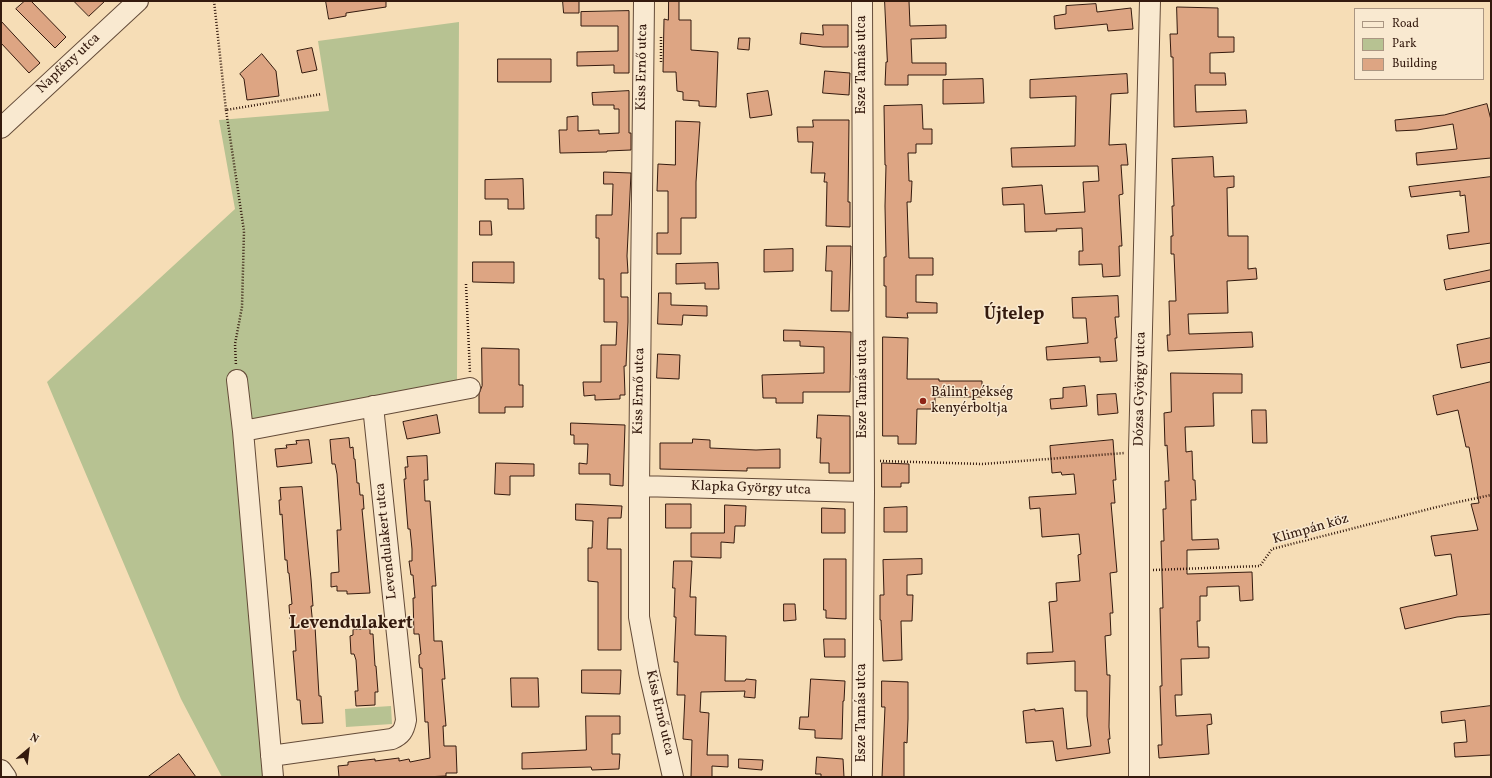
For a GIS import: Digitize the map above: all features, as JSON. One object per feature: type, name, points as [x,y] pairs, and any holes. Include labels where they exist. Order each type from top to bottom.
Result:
[{"type":"street","name":"Napfény utca","points":[[1,128],[138,1]]},
{"type":"street","name":"Kiss Ernő utca","points":[[644,1],[639,617],[649,672],[673,777]]},
{"type":"street","name":"Esze Tamás utca","points":[[862,1],[864,492],[862,777]]},
{"type":"street","name":"Dózsa György utca","points":[[1139,777],[1139,451],[1150,1]]},
{"type":"street","points":[[237,380],[273,777]]},
{"type":"street","points":[[242,431],[470,388]]},
{"type":"street","name":"Levendulakert utca","points":[[271,756],[392,739],[400,736],[405,729],[406,720],[373,406]]},
{"type":"street","name":"Klapka György utca","points":[[639,486],[864,492]]},
{"type":"street","points":[[1,770],[6,777]]},
{"type":"path","points":[[214,1],[226,110],[244,230],[242,307],[235,344],[237,380]]},
{"type":"path","points":[[226,110],[322,94]]},
{"type":"path","points":[[466,284],[470,388]]},
{"type":"path","points":[[874,460],[983,464],[1139,451]]},
{"type":"path","name":"Klimpán köz","points":[[1139,570],[1260,566],[1272,549],[1441,506],[1491,495]]},
{"type":"green space","points":[[459,22],[457,380],[233,425],[265,777],[222,777],[181,699],[47,382],[235,209],[219,120],[329,111],[318,41]]},
{"type":"green space","points":[[391,706],[392,724],[346,727],[345,709]]},
{"type":"building","points":[[25,1],[31,1],[66,37],[55,48],[16,9]]},
{"type":"building","points":[[74,1],[105,1],[89,16]]},
{"type":"building","points":[[326,1],[386,1],[386,7],[346,13],[346,16],[329,19]]},
{"type":"building","points":[[563,1],[579,1],[579,13],[564,13]]},
{"type":"building","points":[[669,1],[679,1],[679,20],[691,20],[691,50],[718,52],[716,107],[699,106],[699,101],[683,100],[683,92],[677,91],[676,72],[663,72],[664,19],[668,20]]},
{"type":"building","points":[[885,1],[909,1],[910,26],[946,25],[946,38],[911,39],[912,63],[946,63],[946,75],[908,75],[908,85],[885,85],[887,62]]},
{"type":"building","points":[[1096,4],[1097,12],[1131,8],[1133,29],[1108,31],[1107,24],[1055,29],[1054,16],[1066,14],[1066,6]]},
{"type":"building","points":[[1177,7],[1218,8],[1218,37],[1234,37],[1234,52],[1210,53],[1210,73],[1225,73],[1226,85],[1195,85],[1196,112],[1246,110],[1247,123],[1174,127],[1173,57],[1171,57],[1170,34],[1177,34]]},
{"type":"building","points":[[629,11],[629,73],[614,73],[614,65],[577,66],[577,52],[618,51],[618,26],[581,26],[581,12]]},
{"type":"building","points":[[1,21],[40,63],[29,73],[1,43]]},
{"type":"building","points":[[823,25],[848,25],[848,47],[823,47],[800,44],[801,33],[823,35]]},
{"type":"building","points":[[739,38],[750,38],[749,50],[738,49]]},
{"type":"building","points":[[312,48],[317,70],[302,73],[297,51]]},
{"type":"building","points":[[262,54],[276,71],[279,96],[247,100],[244,79],[240,74]]},
{"type":"building","points":[[498,59],[551,59],[551,82],[498,82]]},
{"type":"building","points":[[825,71],[850,73],[849,95],[823,93]]},
{"type":"building","points":[[1127,74],[1128,93],[1111,94],[1109,145],[1126,144],[1128,165],[1121,165],[1123,194],[1119,195],[1122,246],[1119,246],[1120,276],[1103,277],[1102,264],[1079,265],[1079,251],[1083,251],[1082,228],[1056,229],[1057,231],[1025,232],[1024,204],[1003,205],[1002,188],[1042,185],[1045,214],[1085,212],[1083,182],[1099,181],[1098,166],[1012,167],[1011,148],[1075,146],[1076,96],[1030,98],[1030,80]]},
{"type":"building","points":[[983,79],[984,103],[943,104],[943,80]]},
{"type":"building","points":[[629,91],[629,133],[631,133],[631,150],[560,153],[559,130],[567,130],[567,117],[578,116],[578,131],[599,130],[599,134],[619,133],[619,109],[614,109],[614,105],[593,105],[592,93]]},
{"type":"building","points":[[768,91],[772,115],[750,118],[747,94]]},
{"type":"building","points":[[1487,104],[1491,120],[1491,158],[1417,165],[1416,153],[1457,149],[1453,124],[1417,130],[1396,131],[1395,120],[1444,115]]},
{"type":"building","points":[[922,105],[923,129],[932,129],[932,144],[916,144],[916,153],[908,153],[909,181],[912,181],[911,202],[907,202],[909,258],[933,258],[933,275],[916,275],[916,302],[937,303],[937,313],[907,313],[908,318],[886,317],[886,286],[884,286],[884,257],[886,257],[886,165],[884,106]]},
{"type":"building","points":[[813,120],[849,120],[848,202],[850,202],[850,227],[826,226],[827,182],[824,182],[825,173],[811,173],[813,142],[798,142],[797,127],[813,127]]},
{"type":"building","points":[[676,121],[700,122],[696,182],[696,218],[681,218],[681,254],[657,254],[657,233],[668,233],[668,191],[657,191],[658,164],[675,165]]},
{"type":"building","points":[[1213,157],[1214,177],[1234,176],[1234,187],[1227,188],[1228,236],[1248,236],[1248,269],[1256,268],[1257,279],[1227,281],[1228,313],[1188,314],[1189,334],[1252,332],[1253,347],[1168,351],[1167,335],[1170,335],[1169,301],[1176,301],[1174,254],[1171,254],[1171,236],[1173,236],[1172,206],[1174,206],[1172,159]]},
{"type":"building","points":[[604,172],[631,173],[627,256],[628,273],[621,273],[621,297],[628,297],[628,322],[626,366],[624,366],[625,395],[620,395],[620,399],[595,400],[595,395],[584,396],[583,382],[601,382],[601,345],[616,345],[617,322],[604,322],[604,279],[599,279],[599,238],[596,238],[596,215],[612,215],[613,184],[604,184]]},
{"type":"building","points":[[1491,177],[1491,243],[1449,249],[1447,235],[1469,232],[1465,195],[1460,196],[1460,191],[1411,197],[1409,187]]},
{"type":"building","points":[[523,179],[524,209],[508,209],[508,199],[485,199],[485,180]]},
{"type":"building","points":[[480,221],[491,221],[492,235],[480,235]]},
{"type":"building","points":[[827,246],[851,246],[849,311],[831,311],[832,271],[826,271]]},
{"type":"building","points":[[793,249],[793,271],[764,272],[764,250]]},
{"type":"building","points":[[473,262],[514,262],[514,283],[473,282]]},
{"type":"building","points":[[718,263],[719,289],[705,289],[705,283],[676,284],[676,264]]},
{"type":"building","points":[[1491,270],[1491,281],[1446,290],[1444,280]]},
{"type":"building","points":[[659,293],[671,293],[671,305],[707,306],[707,316],[683,315],[682,325],[658,324]]},
{"type":"building","points":[[1118,296],[1119,317],[1115,317],[1117,361],[1100,362],[1100,357],[1047,360],[1046,347],[1088,343],[1086,318],[1073,318],[1072,298]]},
{"type":"building","points":[[784,330],[851,332],[850,392],[803,392],[803,403],[776,403],[776,398],[763,398],[762,375],[824,373],[824,347],[800,346],[800,341],[784,341]]},
{"type":"building","points":[[883,337],[908,338],[907,379],[982,381],[982,397],[935,397],[935,409],[917,409],[916,444],[898,444],[898,436],[883,436]]},
{"type":"building","points":[[1491,338],[1491,362],[1461,368],[1457,345]]},
{"type":"building","points":[[482,348],[519,349],[519,385],[523,385],[523,407],[505,407],[505,413],[479,413],[479,394],[482,386]]},
{"type":"building","points":[[658,354],[680,355],[679,379],[657,378]]},
{"type":"building","points":[[1171,373],[1242,374],[1242,393],[1213,393],[1214,426],[1185,427],[1186,452],[1192,451],[1193,480],[1195,480],[1196,500],[1191,500],[1192,540],[1218,539],[1219,549],[1187,550],[1187,574],[1252,572],[1253,600],[1240,601],[1239,586],[1207,587],[1207,596],[1200,596],[1200,621],[1197,621],[1198,647],[1209,647],[1209,658],[1181,659],[1182,695],[1175,695],[1176,716],[1211,714],[1212,724],[1207,725],[1209,754],[1159,758],[1158,745],[1162,745],[1160,686],[1162,686],[1160,608],[1163,608],[1161,541],[1164,541],[1163,509],[1166,509],[1165,481],[1169,481],[1167,445],[1165,446],[1164,413],[1171,412]]},
{"type":"building","points":[[1491,382],[1491,614],[1457,617],[1405,629],[1400,608],[1457,595],[1451,554],[1435,556],[1431,536],[1478,530],[1471,504],[1479,503],[1469,447],[1466,447],[1458,410],[1437,415],[1433,396]]},
{"type":"building","points":[[1085,386],[1087,406],[1051,409],[1050,399],[1063,398],[1063,388]]},
{"type":"building","points":[[1116,394],[1118,413],[1098,415],[1097,395]]},
{"type":"building","points":[[1252,410],[1266,410],[1267,443],[1253,443]]},
{"type":"building","points":[[437,415],[440,433],[407,439],[403,422]]},
{"type":"building","points":[[818,415],[850,416],[850,473],[829,473],[829,463],[820,463],[821,438],[817,438]]},
{"type":"building","points":[[571,423],[625,425],[623,486],[610,485],[610,474],[579,474],[579,463],[587,464],[588,444],[574,444],[574,435],[571,435]]},
{"type":"building","points":[[349,438],[350,448],[353,447],[357,483],[359,483],[360,495],[363,495],[364,509],[362,509],[370,593],[347,594],[347,591],[337,591],[337,586],[331,587],[331,573],[339,572],[337,530],[341,530],[337,474],[335,464],[332,464],[330,440]]},
{"type":"building","points":[[693,439],[710,440],[710,448],[756,450],[780,449],[780,468],[747,468],[747,471],[660,469],[660,443],[692,443]]},
{"type":"building","points":[[309,440],[312,463],[277,467],[275,449],[287,448],[286,445],[297,444],[296,441]]},
{"type":"building","points":[[1113,440],[1116,480],[1113,480],[1115,503],[1111,503],[1117,572],[1110,573],[1113,613],[1110,613],[1111,635],[1105,636],[1107,675],[1110,675],[1110,739],[1108,739],[1110,753],[1056,761],[1053,741],[1026,743],[1023,711],[1063,708],[1067,749],[1091,746],[1087,716],[1087,691],[1075,691],[1075,661],[1027,664],[1027,653],[1053,652],[1049,602],[1057,601],[1056,583],[1080,581],[1078,555],[1081,554],[1079,534],[1042,537],[1040,508],[1030,509],[1029,497],[1076,494],[1074,474],[1062,475],[1061,472],[1052,473],[1050,446]]},
{"type":"building","points":[[427,456],[428,480],[424,480],[425,501],[430,501],[436,586],[432,586],[434,641],[442,641],[445,679],[442,679],[446,726],[443,726],[444,746],[456,746],[457,773],[446,773],[446,776],[424,777],[339,777],[338,766],[348,765],[348,762],[399,758],[399,761],[409,759],[410,762],[430,758],[428,722],[425,722],[422,668],[420,668],[419,662],[419,655],[421,654],[419,634],[414,634],[413,598],[415,598],[413,575],[411,575],[409,561],[412,561],[412,549],[410,529],[408,529],[404,479],[406,479],[405,467],[408,467],[407,457]]},
{"type":"building","points":[[496,463],[534,464],[534,476],[510,476],[510,495],[495,494]]},
{"type":"building","points":[[882,463],[909,464],[909,483],[901,483],[901,487],[882,487]]},
{"type":"building","points":[[302,487],[311,579],[313,606],[311,606],[313,626],[315,626],[319,696],[321,696],[323,723],[302,724],[300,700],[297,700],[293,651],[296,651],[294,619],[290,619],[289,605],[292,604],[287,560],[285,560],[282,514],[280,515],[279,500],[281,500],[280,488]]},
{"type":"building","points":[[576,504],[622,506],[621,518],[608,518],[607,549],[621,549],[621,650],[598,650],[598,582],[588,581],[588,548],[592,548],[593,521],[576,520]]},
{"type":"building","points":[[666,504],[691,504],[691,528],[666,528]]},
{"type":"building","points":[[725,505],[746,506],[745,526],[735,526],[734,543],[721,542],[721,558],[691,557],[691,533],[724,533]]},
{"type":"building","points":[[907,507],[907,532],[884,532],[884,508]]},
{"type":"building","points":[[822,508],[845,509],[845,533],[822,533]]},
{"type":"building","points":[[824,559],[846,559],[846,619],[826,618],[826,610],[824,610]]},
{"type":"building","points":[[922,559],[922,574],[907,575],[907,595],[913,595],[912,621],[901,621],[902,660],[883,661],[880,595],[884,595],[883,560]]},
{"type":"building","points":[[674,561],[692,561],[690,597],[696,597],[695,635],[726,636],[725,681],[745,681],[746,679],[756,680],[755,698],[744,697],[745,691],[701,692],[700,712],[709,713],[707,755],[728,755],[728,767],[712,766],[712,777],[691,777],[692,740],[683,739],[685,695],[677,695],[678,662],[674,662],[676,617],[674,617]]},
{"type":"building","points":[[784,604],[795,604],[796,620],[784,621]]},
{"type":"building","points":[[370,629],[370,634],[373,634],[378,692],[375,692],[375,705],[356,706],[355,691],[358,691],[356,660],[354,654],[351,654],[350,636],[353,635],[353,630]]},
{"type":"building","points":[[824,639],[845,639],[845,657],[825,657]]},
{"type":"building","points":[[582,670],[621,670],[620,694],[582,693]]},
{"type":"building","points":[[511,678],[538,678],[539,707],[512,707]]},
{"type":"building","points":[[811,679],[845,681],[842,739],[815,738],[815,730],[799,729],[800,717],[808,717]]},
{"type":"building","points":[[882,681],[908,682],[907,743],[904,742],[904,777],[882,777],[885,707],[882,707]]},
{"type":"building","points":[[1491,706],[1491,755],[1455,757],[1454,743],[1467,742],[1465,720],[1442,723],[1441,712]]},
{"type":"building","points":[[586,716],[620,716],[620,734],[612,734],[612,754],[620,754],[619,769],[592,770],[591,767],[522,769],[522,753],[586,750]]},
{"type":"building","points":[[179,754],[196,777],[148,777]]},
{"type":"building","points":[[817,757],[843,759],[844,777],[821,777],[821,774],[816,774]]},
{"type":"building","points":[[739,759],[763,760],[762,770],[739,768]]},
{"type":"place","name":"Bálint pékség kenyérboltja","points":[[923,401]]},
{"type":"district","name":"Újtelep","points":[[1014,316]]},
{"type":"district","name":"Levendulakert","points":[[351,625]]}]
